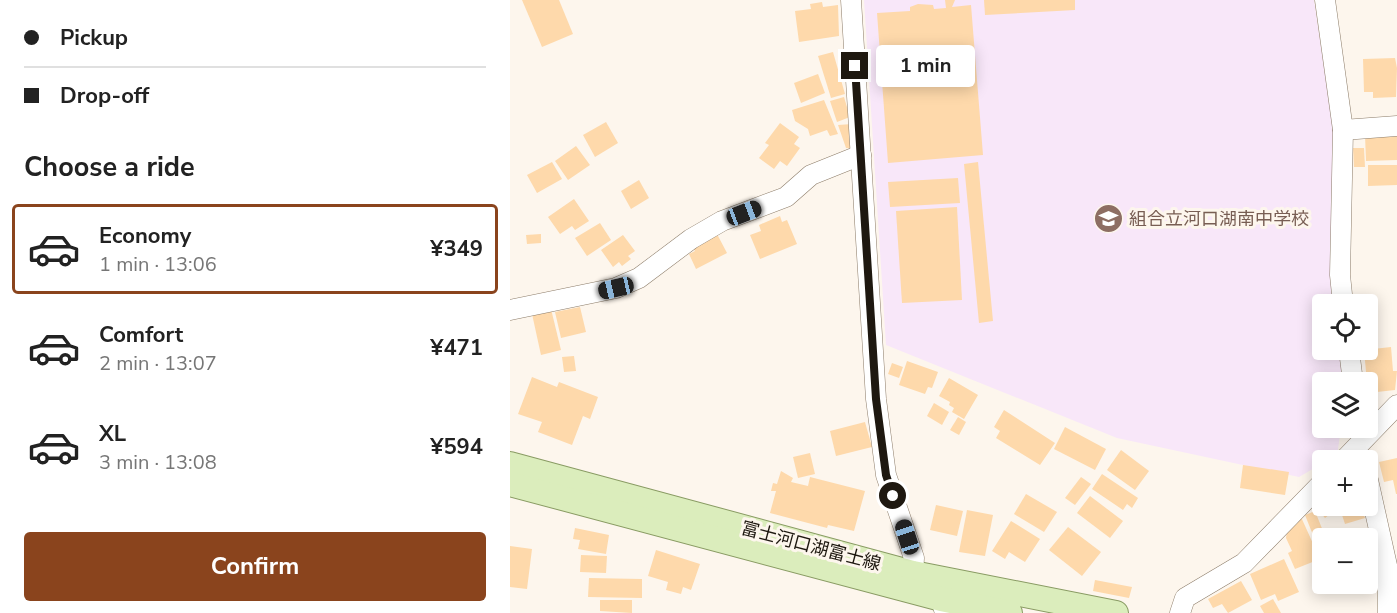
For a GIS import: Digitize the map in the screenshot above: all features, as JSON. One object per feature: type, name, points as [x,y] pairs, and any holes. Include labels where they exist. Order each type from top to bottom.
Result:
[{"type":"main road","name":"富士河口湖富士線","points":[[510,464],[913,573],[1116,613]]},
{"type":"main road","name":"富士河口湖富士線","points":[[510,484],[943,606],[1010,613]]},
{"type":"street","points":[[851,0],[876,399],[886,475],[914,558],[913,573],[943,606]]},
{"type":"street","points":[[1325,0],[1343,130],[1340,275],[1342,294]]},
{"type":"street","points":[[1343,130],[1397,126]]},
{"type":"street","points":[[510,310],[616,288],[639,278],[691,239],[722,221],[786,197],[811,175],[861,155]]},
{"type":"street","points":[[1361,444],[1397,405]]},
{"type":"street","points":[[1180,613],[1185,598],[1244,563],[1312,493]]},
{"type":"street","points":[[1376,516],[1388,570],[1388,613]]},
{"type":"shaded area","name":"組合立河口湖南中学校","points":[[864,0],[1314,0],[1334,134],[1341,294],[1312,294],[1312,360],[1343,360],[1344,372],[1312,372],[1312,438],[1340,438],[1338,450],[1312,450],[1312,469],[1299,477],[1117,438],[886,345]]},
{"type":"building","points":[[522,0],[559,0],[573,34],[542,47]]},
{"type":"building","points":[[945,0],[955,0],[952,7],[971,5],[983,155],[888,163],[877,13],[910,11],[910,7],[918,4],[933,5],[934,9],[946,8]]},
{"type":"building","points":[[984,0],[1075,0],[1075,10],[985,15]]},
{"type":"building","points":[[822,2],[823,7],[838,5],[839,36],[799,42],[795,11],[811,9],[810,4]]},
{"type":"building","points":[[833,52],[845,94],[831,98],[818,56]]},
{"type":"building","points":[[1395,58],[1396,97],[1373,98],[1373,92],[1364,92],[1363,59]]},
{"type":"building","points":[[818,74],[825,93],[801,103],[794,83]]},
{"type":"building","points":[[844,97],[850,117],[837,122],[830,101]]},
{"type":"building","points":[[824,100],[838,134],[830,136],[827,130],[810,136],[808,129],[795,121],[792,110]]},
{"type":"building","points":[[606,122],[618,143],[595,157],[583,135]]},
{"type":"building","points":[[780,123],[799,137],[794,144],[800,148],[787,166],[780,161],[774,169],[759,158],[769,145],[765,143]]},
{"type":"building","points":[[852,124],[855,149],[846,148],[838,125]]},
{"type":"building","points":[[1397,134],[1397,160],[1366,161],[1365,135]]},
{"type":"building","points":[[576,146],[590,165],[568,180],[555,161]]},
{"type":"building","points":[[1353,148],[1364,148],[1365,167],[1354,167]]},
{"type":"building","points":[[552,162],[562,179],[537,193],[527,175]]},
{"type":"building","points":[[978,162],[993,321],[979,323],[964,164]]},
{"type":"building","points":[[1368,165],[1397,165],[1397,185],[1368,186]]},
{"type":"building","points":[[958,178],[960,203],[890,207],[888,182]]},
{"type":"building","points":[[639,180],[649,198],[631,209],[621,191]]},
{"type":"building","points":[[574,199],[589,221],[575,230],[572,226],[560,234],[548,217]]},
{"type":"building","points":[[957,207],[962,300],[902,303],[896,211]]},
{"type":"building","points":[[780,216],[782,222],[787,220],[797,244],[760,259],[750,235],[761,231],[759,225]]},
{"type":"building","points":[[600,223],[611,240],[587,256],[575,238]]},
{"type":"building","points":[[541,234],[541,243],[527,244],[526,235]]},
{"type":"building","points":[[717,234],[727,253],[696,269],[689,254],[695,251],[692,246]]},
{"type":"building","points":[[623,235],[635,251],[628,256],[631,259],[622,266],[619,262],[613,267],[601,250]]},
{"type":"building","points":[[580,307],[586,332],[561,338],[555,312]]},
{"type":"building","points":[[551,309],[561,350],[541,355],[532,314]]},
{"type":"building","points":[[1391,347],[1393,371],[1397,371],[1395,390],[1378,392],[1378,372],[1366,372],[1365,360],[1378,360],[1378,348]]},
{"type":"building","points":[[574,356],[576,371],[564,372],[562,357]]},
{"type":"building","points":[[907,361],[938,372],[932,388],[928,387],[925,394],[899,385]]},
{"type":"building","points":[[892,363],[903,367],[899,378],[888,374]]},
{"type":"building","points":[[532,377],[557,387],[559,382],[598,397],[590,419],[583,416],[572,445],[538,432],[542,422],[518,414]]},
{"type":"building","points":[[949,378],[978,395],[964,419],[952,412],[954,408],[949,405],[950,402],[939,396]]},
{"type":"building","points":[[934,403],[949,412],[942,425],[927,416]]},
{"type":"building","points":[[1004,410],[1055,443],[1040,465],[996,438],[1000,431],[994,427]]},
{"type":"building","points":[[958,417],[966,422],[959,435],[950,430]]},
{"type":"building","points":[[865,422],[872,447],[836,456],[830,431]]},
{"type":"building","points":[[1065,427],[1106,449],[1095,470],[1054,449]]},
{"type":"building","points":[[1121,450],[1149,471],[1135,490],[1107,470]]},
{"type":"building","points":[[810,453],[815,474],[798,478],[793,457]]},
{"type":"building","points":[[1397,458],[1396,494],[1393,480],[1384,482],[1379,462]]},
{"type":"building","points":[[1243,465],[1289,472],[1285,495],[1240,488]]},
{"type":"building","points":[[781,471],[793,478],[791,482],[808,486],[810,477],[865,491],[854,531],[828,525],[827,528],[770,513],[776,491],[771,491],[773,483],[777,484]]},
{"type":"building","points":[[1102,474],[1138,498],[1132,508],[1127,504],[1123,510],[1092,489]]},
{"type":"building","points":[[1081,477],[1091,484],[1075,505],[1065,498]]},
{"type":"building","points":[[1026,494],[1057,512],[1044,532],[1014,514]]},
{"type":"building","points":[[1090,496],[1123,521],[1110,538],[1077,513]]},
{"type":"building","points":[[936,505],[963,511],[957,536],[930,530]]},
{"type":"building","points":[[967,510],[993,515],[985,556],[959,552]]},
{"type":"building","points":[[1312,512],[1312,516],[1317,516],[1322,528],[1312,528],[1312,532],[1305,515]]},
{"type":"building","points":[[1342,516],[1364,516],[1365,518],[1345,524]]},
{"type":"building","points":[[1301,517],[1312,541],[1312,562],[1295,569],[1288,553],[1292,551],[1286,538],[1287,531]]},
{"type":"building","points":[[1011,521],[1040,539],[1025,562],[1009,552],[1005,559],[992,551]]},
{"type":"building","points":[[1068,527],[1101,552],[1082,576],[1049,550]]},
{"type":"building","points":[[575,528],[609,535],[606,554],[578,549],[580,540],[573,539]]},
{"type":"building","points":[[510,546],[532,549],[527,589],[510,587]]},
{"type":"building","points":[[656,550],[700,564],[691,590],[683,587],[681,594],[666,590],[668,582],[648,576]]},
{"type":"building","points":[[581,555],[607,556],[606,573],[580,572]]},
{"type":"building","points":[[1284,559],[1299,592],[1278,601],[1275,594],[1261,600],[1250,574]]},
{"type":"building","points":[[589,578],[642,579],[642,598],[588,597]]},
{"type":"building","points":[[1095,580],[1132,587],[1129,598],[1093,591]]},
{"type":"building","points":[[1241,581],[1252,600],[1228,613],[1222,604],[1213,608],[1208,599]]},
{"type":"building","points":[[1273,599],[1281,613],[1264,613],[1260,606]]},
{"type":"building","points":[[600,600],[632,600],[632,613],[600,611]]},
{"type":"place","name":"組合立河口湖南中学校","points":[[1108,219]]},
{"type":"route","points":[[855,66],[876,399],[886,475],[893,496]]}]
